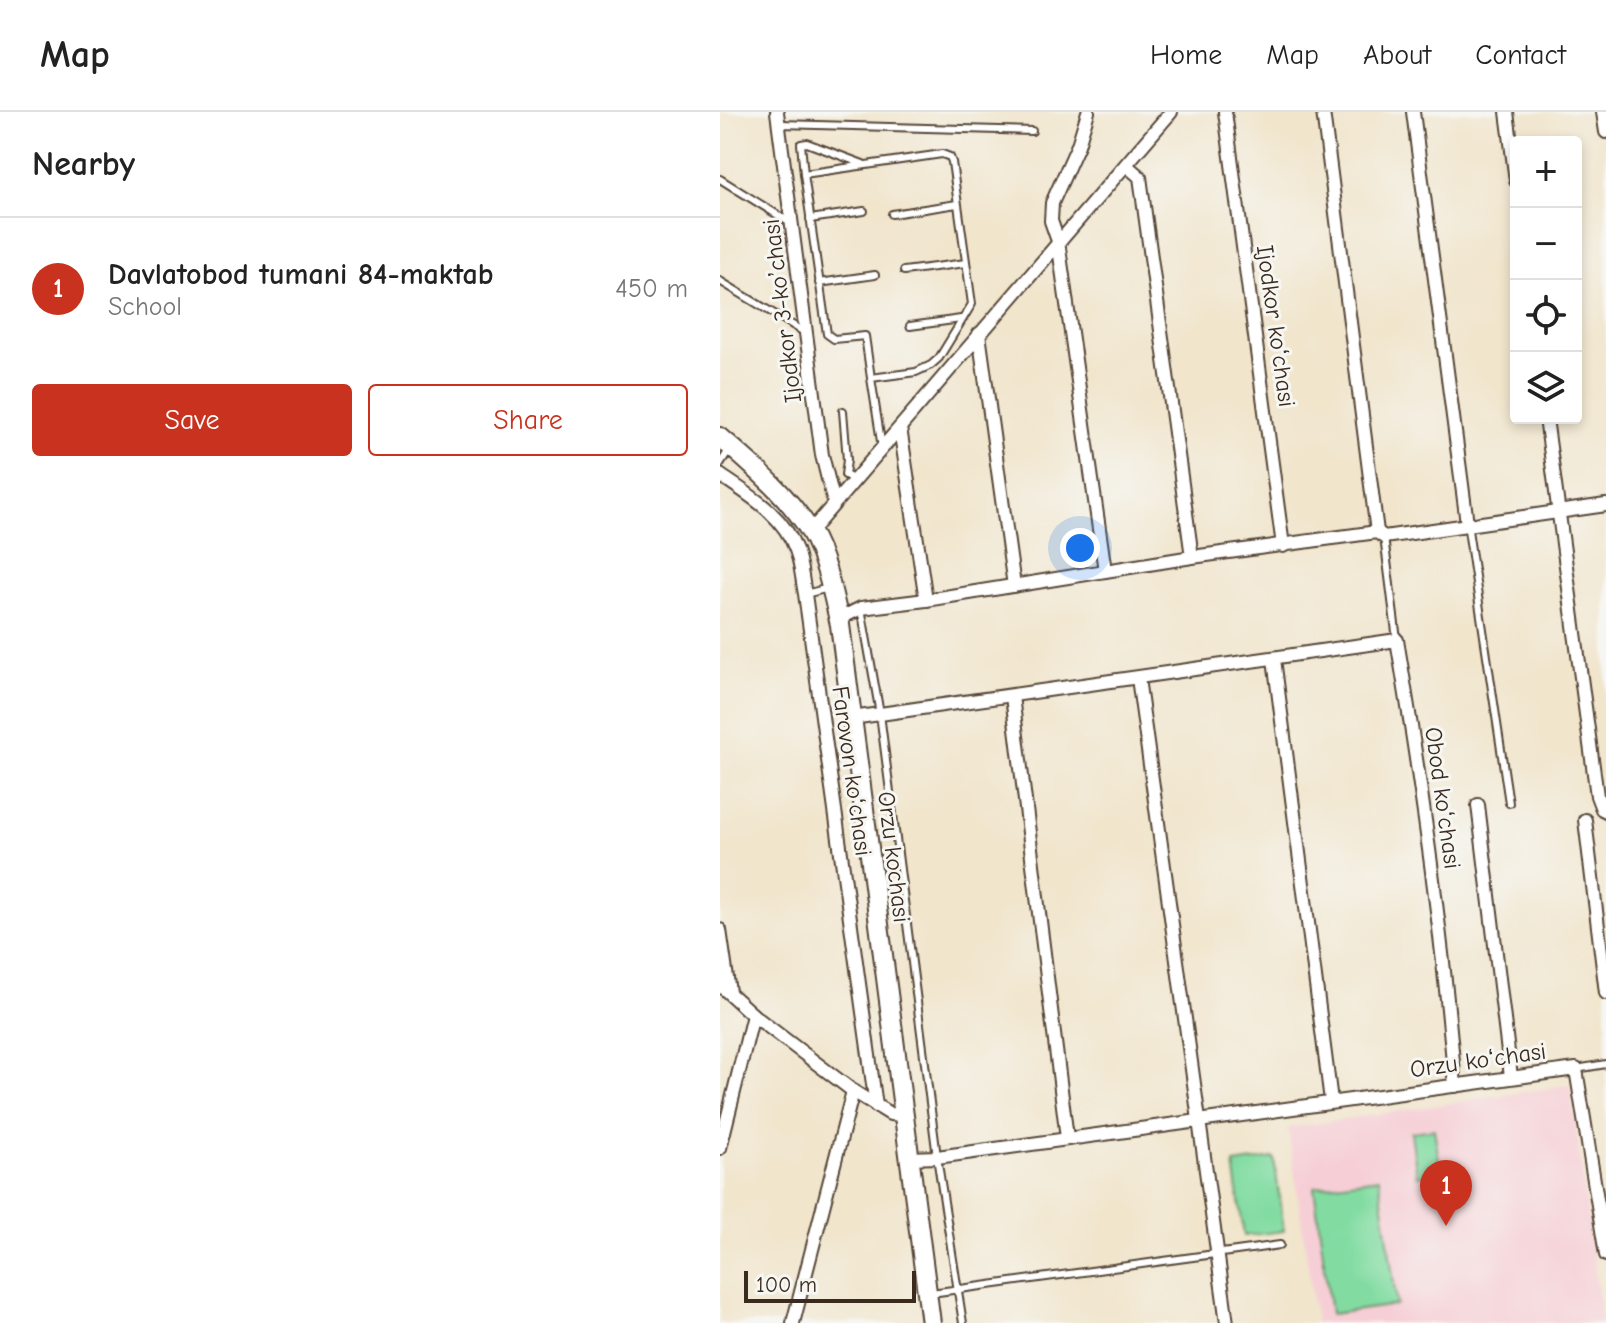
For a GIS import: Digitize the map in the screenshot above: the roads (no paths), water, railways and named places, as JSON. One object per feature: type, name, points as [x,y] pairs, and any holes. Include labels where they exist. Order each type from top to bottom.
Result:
[{"type":"main road","name":"Orzu kochasi","points":[[726,442],[775,488],[810,532],[839,619],[931,1323]]},
{"type":"street","points":[[1088,112],[1078,145],[1052,203],[1051,221],[1058,241],[1105,571]]},
{"type":"street","points":[[810,532],[1171,112]]},
{"type":"street","name":"Ijodkor koʻchasi","points":[[1225,112],[1283,546]]},
{"type":"street","points":[[1323,112],[1380,534]]},
{"type":"street","points":[[1413,112],[1467,523]]},
{"type":"street","points":[[1507,112],[1510,136]]},
{"type":"street","points":[[1603,112],[1606,132]]},
{"type":"street","name":"Ijodkor 3-koʼchasi","points":[[778,118],[822,455],[834,503]]},
{"type":"street","points":[[1126,165],[1140,177],[1192,557]]},
{"type":"street","points":[[979,334],[1014,586]]},
{"type":"street","points":[[1547,424],[1597,796],[1602,809],[1606,811]]},
{"type":"street","points":[[900,428],[926,600]]},
{"type":"street","name":"Farovon koʻchasi","points":[[720,475],[761,503],[787,532],[797,550],[876,1106]]},
{"type":"street","points":[[839,619],[861,608],[1192,557],[1606,505]]},
{"type":"street","points":[[852,718],[1397,640]]},
{"type":"street","name":"Obod koʻchasi","points":[[1397,640],[1447,987],[1455,1086]]},
{"type":"street","points":[[1274,659],[1331,1101]]},
{"type":"street","points":[[1138,678],[1227,1323]]},
{"type":"street","points":[[1012,696],[1067,1138]]},
{"type":"street","points":[[1478,805],[1511,1077]]},
{"type":"street","points":[[1585,820],[1606,993]]},
{"type":"street","points":[[720,930],[725,988],[753,1015],[853,1091],[890,1114],[904,1115]]},
{"type":"street","points":[[720,1148],[753,1015]]},
{"type":"street","name":"Orzu koʻchasi","points":[[909,1158],[937,1157],[1576,1069],[1602,1199],[1606,1255]]},
{"type":"street","points":[[793,1323],[853,1091]]},
{"type":"street","points":[[919,1323],[928,1296]]},
{"type":"lane","points":[[778,118],[1032,131]]},
{"type":"lane","points":[[867,165],[807,143],[801,144],[827,334],[834,339],[865,336],[882,448]]},
{"type":"lane","points":[[804,174],[942,154],[950,157],[972,304],[939,358],[931,365],[916,372],[871,378]]},
{"type":"lane","points":[[720,179],[792,224]]},
{"type":"lane","points":[[892,214],[957,204]]},
{"type":"lane","points":[[810,219],[864,211]]},
{"type":"lane","points":[[904,271],[966,263]]},
{"type":"lane","points":[[819,283],[875,275]]},
{"type":"lane","points":[[720,281],[807,334]]},
{"type":"lane","points":[[910,326],[961,319]]},
{"type":"lane","points":[[843,411],[847,460],[845,475],[855,480]]},
{"type":"lane","points":[[720,464],[726,442]]},
{"type":"lane","points":[[761,503],[775,488]]},
{"type":"lane","points":[[1467,523],[1509,803]]},
{"type":"lane","points":[[1380,534],[1397,640]]},
{"type":"lane","points":[[805,594],[830,588]]},
{"type":"lane","points":[[861,608],[880,714],[937,1157],[963,1323]]},
{"type":"lane","points":[[1576,1069],[1606,1064]]},
{"type":"lane","points":[[928,1296],[1280,1245]]},
{"type":"place","name":"Davlatobod tumani 84-maktab","points":[[1446,1226]]}]
